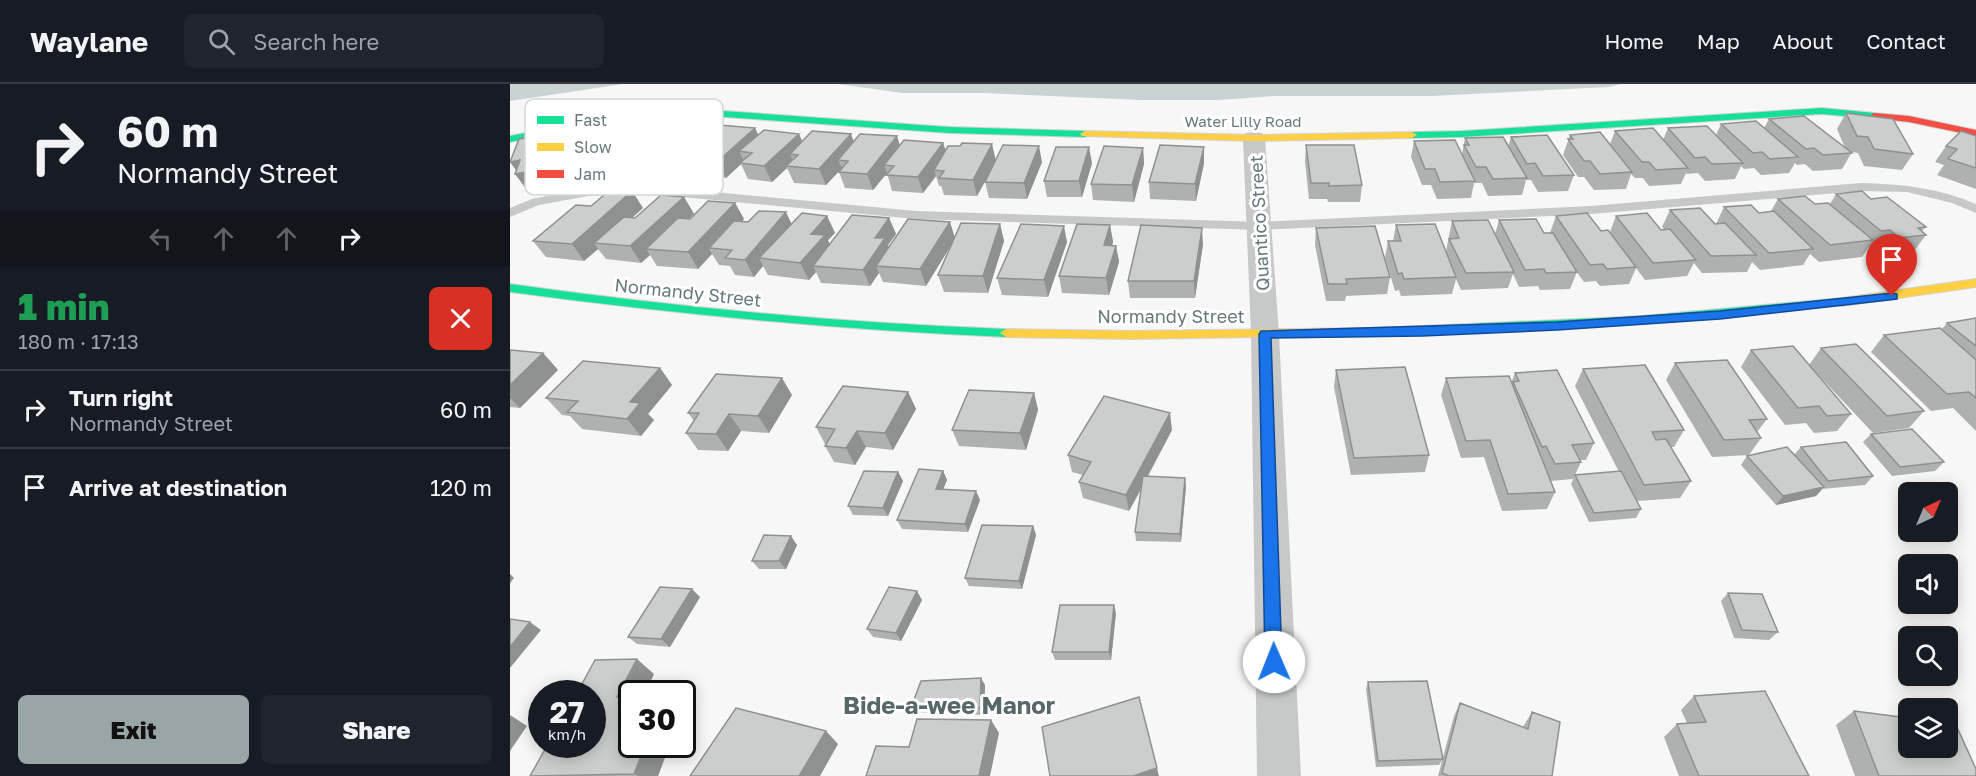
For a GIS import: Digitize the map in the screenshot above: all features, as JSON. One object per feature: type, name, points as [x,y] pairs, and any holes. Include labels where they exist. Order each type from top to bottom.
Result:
[{"type":"street","name":"Water Lilly Road","points":[[723,114],[949,130],[1254,138],[1462,134],[1822,111],[1909,118],[1976,133]]},
{"type":"street","name":"Water Lilly Road","points":[[510,139],[525,136]]},
{"type":"street","name":"Quantico Street","points":[[1254,138],[1265,334],[1279,776]]},
{"type":"street","name":"Normandy Street","points":[[510,288],[615,303],[792,321],[962,331],[1122,335],[1422,332],[1557,326],[1720,315],[1872,300],[1976,283]]},
{"type":"lane","points":[[701,195],[916,216],[1260,226],[1591,210],[1861,187],[1907,188],[1956,200],[1976,209]]},
{"type":"lane","points":[[510,213],[536,202],[572,195]]},
{"type":"shaded area","points":[[510,84],[623,84],[510,101]]},
{"type":"shaded area","points":[[838,84],[1621,84],[1609,87],[1432,96],[1275,96],[1218,100],[1141,100],[985,93],[903,93]]},
{"type":"building","points":[[1846,113],[1893,119],[1913,154],[1874,149],[1868,137],[1857,136]]},
{"type":"building","points":[[1804,116],[1852,153],[1823,155],[1814,148],[1806,149],[1769,119]]},
{"type":"building","points":[[1756,121],[1798,157],[1770,159],[1762,152],[1753,153],[1721,124]]},
{"type":"building","points":[[723,125],[755,128],[723,157]]},
{"type":"building","points":[[1707,126],[1743,163],[1712,164],[1705,157],[1695,158],[1668,128]]},
{"type":"building","points":[[1653,128],[1688,168],[1656,170],[1649,162],[1642,162],[1615,131]]},
{"type":"building","points":[[764,130],[799,134],[764,166],[740,163],[752,153],[739,151]]},
{"type":"building","points":[[812,131],[851,134],[819,169],[786,166],[798,155],[790,154]]},
{"type":"building","points":[[1961,131],[1976,136],[1976,168],[1948,159],[1957,149],[1946,146]]},
{"type":"building","points":[[1600,132],[1632,172],[1600,174],[1590,161],[1584,161],[1568,139],[1573,139],[1570,135]]},
{"type":"building","points":[[860,134],[897,136],[867,174],[839,172],[848,161],[838,160]]},
{"type":"building","points":[[1547,135],[1574,175],[1543,176],[1535,163],[1527,164],[1511,137]]},
{"type":"building","points":[[1503,137],[1527,178],[1493,179],[1486,167],[1476,167],[1464,145],[1469,145],[1465,138]]},
{"type":"building","points":[[525,138],[525,172],[515,174],[520,160],[510,162],[519,139]]},
{"type":"building","points":[[904,140],[943,143],[918,177],[886,175],[894,166],[884,165]]},
{"type":"building","points":[[1455,140],[1475,181],[1440,182],[1435,169],[1425,169],[1414,141]]},
{"type":"building","points":[[962,143],[992,144],[973,180],[939,178],[944,171],[934,170],[948,146],[960,146]]},
{"type":"building","points":[[1003,145],[1039,146],[1024,183],[985,182]]},
{"type":"building","points":[[1160,145],[1204,147],[1195,184],[1149,182]]},
{"type":"building","points":[[1306,145],[1354,145],[1362,185],[1329,186],[1329,183],[1311,183]]},
{"type":"building","points":[[1104,146],[1143,148],[1132,185],[1091,184]]},
{"type":"building","points":[[1056,147],[1089,147],[1079,181],[1044,181]]},
{"type":"building","points":[[1862,191],[1871,199],[1887,197],[1926,227],[1918,228],[1926,235],[1899,238],[1890,230],[1881,231],[1836,194]]},
{"type":"building","points":[[604,195],[627,195],[572,244],[533,241],[576,205],[591,206]]},
{"type":"building","points":[[661,195],[684,197],[630,246],[594,243],[624,217],[635,218]]},
{"type":"building","points":[[1805,196],[1815,204],[1828,203],[1873,240],[1830,245],[1778,199]]},
{"type":"building","points":[[708,201],[735,203],[688,252],[646,249],[678,218],[690,219]]},
{"type":"building","points":[[1751,205],[1759,213],[1774,211],[1813,249],[1769,253],[1724,207]]},
{"type":"building","points":[[1700,208],[1715,224],[1725,223],[1756,255],[1711,256],[1670,210]]},
{"type":"building","points":[[759,211],[786,212],[745,260],[725,258],[732,250],[709,248],[734,221],[748,222]]},
{"type":"building","points":[[802,213],[827,216],[811,234],[825,235],[800,263],[759,258]]},
{"type":"building","points":[[1587,213],[1601,231],[1608,230],[1636,267],[1607,269],[1603,264],[1590,265],[1556,216]]},
{"type":"building","points":[[1647,213],[1661,230],[1670,229],[1696,260],[1653,263],[1616,216]]},
{"type":"building","points":[[852,215],[889,218],[875,238],[885,238],[863,270],[813,266]]},
{"type":"building","points":[[908,219],[950,222],[920,269],[876,266]]},
{"type":"building","points":[[1536,219],[1544,233],[1553,233],[1577,272],[1546,273],[1544,269],[1525,270],[1499,220]]},
{"type":"building","points":[[1488,220],[1514,272],[1466,273],[1449,239],[1459,238],[1452,221]]},
{"type":"building","points":[[961,223],[1000,224],[983,276],[938,275]]},
{"type":"building","points":[[1021,224],[1064,226],[1044,280],[997,278]]},
{"type":"building","points":[[1077,224],[1110,225],[1104,245],[1116,246],[1106,278],[1059,276]]},
{"type":"building","points":[[1435,224],[1456,277],[1404,279],[1402,273],[1398,274],[1388,241],[1401,241],[1396,225]]},
{"type":"building","points":[[1141,225],[1202,228],[1194,281],[1128,281]]},
{"type":"building","points":[[1375,226],[1390,277],[1346,279],[1347,284],[1328,284],[1316,228]]},
{"type":"building","points":[[1976,318],[1976,346],[1947,323]]},
{"type":"building","points":[[1940,328],[1976,360],[1976,398],[1969,392],[1947,394],[1884,335]]},
{"type":"building","points":[[1856,344],[1924,411],[1887,416],[1821,348]]},
{"type":"building","points":[[1793,346],[1851,414],[1827,416],[1819,406],[1798,408],[1751,350]]},
{"type":"building","points":[[510,350],[543,353],[510,385]]},
{"type":"building","points":[[1727,360],[1767,419],[1749,420],[1761,438],[1724,440],[1675,363]]},
{"type":"building","points":[[583,361],[660,368],[630,402],[640,403],[627,419],[567,412],[578,401],[546,398]]},
{"type":"building","points":[[1645,365],[1684,430],[1652,432],[1656,440],[1666,439],[1691,481],[1644,485],[1583,369]]},
{"type":"building","points":[[1405,367],[1429,455],[1354,458],[1336,370]]},
{"type":"building","points":[[1557,370],[1594,443],[1572,445],[1581,462],[1555,464],[1546,446],[1542,447],[1513,382],[1519,381],[1515,373]]},
{"type":"building","points":[[716,374],[782,378],[758,416],[729,414],[716,434],[686,433],[699,413],[688,413]]},
{"type":"building","points":[[1509,376],[1555,492],[1508,494],[1490,440],[1466,441],[1446,378]]},
{"type":"building","points":[[843,386],[908,392],[885,433],[857,431],[846,448],[825,446],[835,429],[816,427]]},
{"type":"building","points":[[969,390],[1034,393],[1020,433],[952,430]]},
{"type":"building","points":[[1104,396],[1170,413],[1126,495],[1079,482],[1091,462],[1068,455]]},
{"type":"building","points":[[1912,429],[1944,462],[1900,467],[1871,434]]},
{"type":"building","points":[[1846,442],[1873,476],[1828,481],[1801,447]]},
{"type":"building","points":[[1787,447],[1824,487],[1783,496],[1747,456]]},
{"type":"building","points":[[919,469],[943,471],[936,489],[976,491],[965,524],[897,520]]},
{"type":"building","points":[[864,471],[898,472],[883,508],[848,506]]},
{"type":"building","points":[[1621,471],[1641,509],[1594,513],[1575,475]]},
{"type":"building","points":[[1143,476],[1185,478],[1180,534],[1135,532]]},
{"type":"building","points":[[982,525],[1033,526],[1019,581],[965,578]]},
{"type":"building","points":[[764,535],[791,536],[779,561],[752,561]]},
{"type":"building","points":[[660,587],[692,589],[661,639],[628,637]]},
{"type":"building","points":[[889,587],[917,591],[896,633],[867,629]]},
{"type":"building","points":[[1728,593],[1762,594],[1778,632],[1742,630]]},
{"type":"building","points":[[1060,605],[1114,605],[1109,652],[1052,652]]},
{"type":"building","points":[[510,619],[530,622],[510,647]]},
{"type":"building","points":[[637,659],[626,680],[618,680],[617,697],[618,758],[640,758],[634,774],[530,776],[540,758],[606,758],[606,680],[584,680],[595,660]]},
{"type":"building","points":[[981,678],[980,708],[912,705],[921,681]]},
{"type":"building","points":[[1427,681],[1443,759],[1378,761],[1368,682]]},
{"type":"building","points":[[1765,691],[1809,776],[1699,776],[1677,724],[1706,722],[1694,696]]},
{"type":"building","points":[[1139,697],[1157,768],[1133,776],[1050,776],[1042,727]]},
{"type":"building","points":[[1460,703],[1528,729],[1532,712],[1560,722],[1552,776],[1449,776],[1442,773]]},
{"type":"building","points":[[736,708],[826,731],[799,776],[690,776]]},
{"type":"building","points":[[1854,711],[1898,717],[1898,758],[1958,758],[1958,730],[1976,769],[1976,776],[1879,776]]},
{"type":"building","points":[[917,719],[991,720],[979,776],[866,776],[876,746],[909,747]]},
{"type":"traffic: fast","points":[[1412,135],[1462,134],[1822,111],[1875,116]]},
{"type":"traffic: fast","points":[[723,114],[949,130],[1085,134]]},
{"type":"traffic: fast","points":[[510,139],[525,136]]},
{"type":"traffic: fast","points":[[510,288],[633,304],[819,323],[1006,333]]},
{"type":"traffic: fast","points":[[1379,332],[1642,320],[1842,302]]},
{"type":"traffic: slow","points":[[1085,134],[1254,138],[1412,135]]},
{"type":"traffic: slow","points":[[1842,302],[1976,283]]},
{"type":"traffic: slow","points":[[1006,333],[1132,335],[1379,332]]},
{"type":"traffic: jam","points":[[1875,116],[1909,119],[1976,133]]},
{"type":"district","name":"Bide-a-wee Manor","points":[[949,704]]},
{"type":"route","points":[[1274,662],[1265,334],[1422,332],[1557,326],[1720,315],[1892,296]]}]
